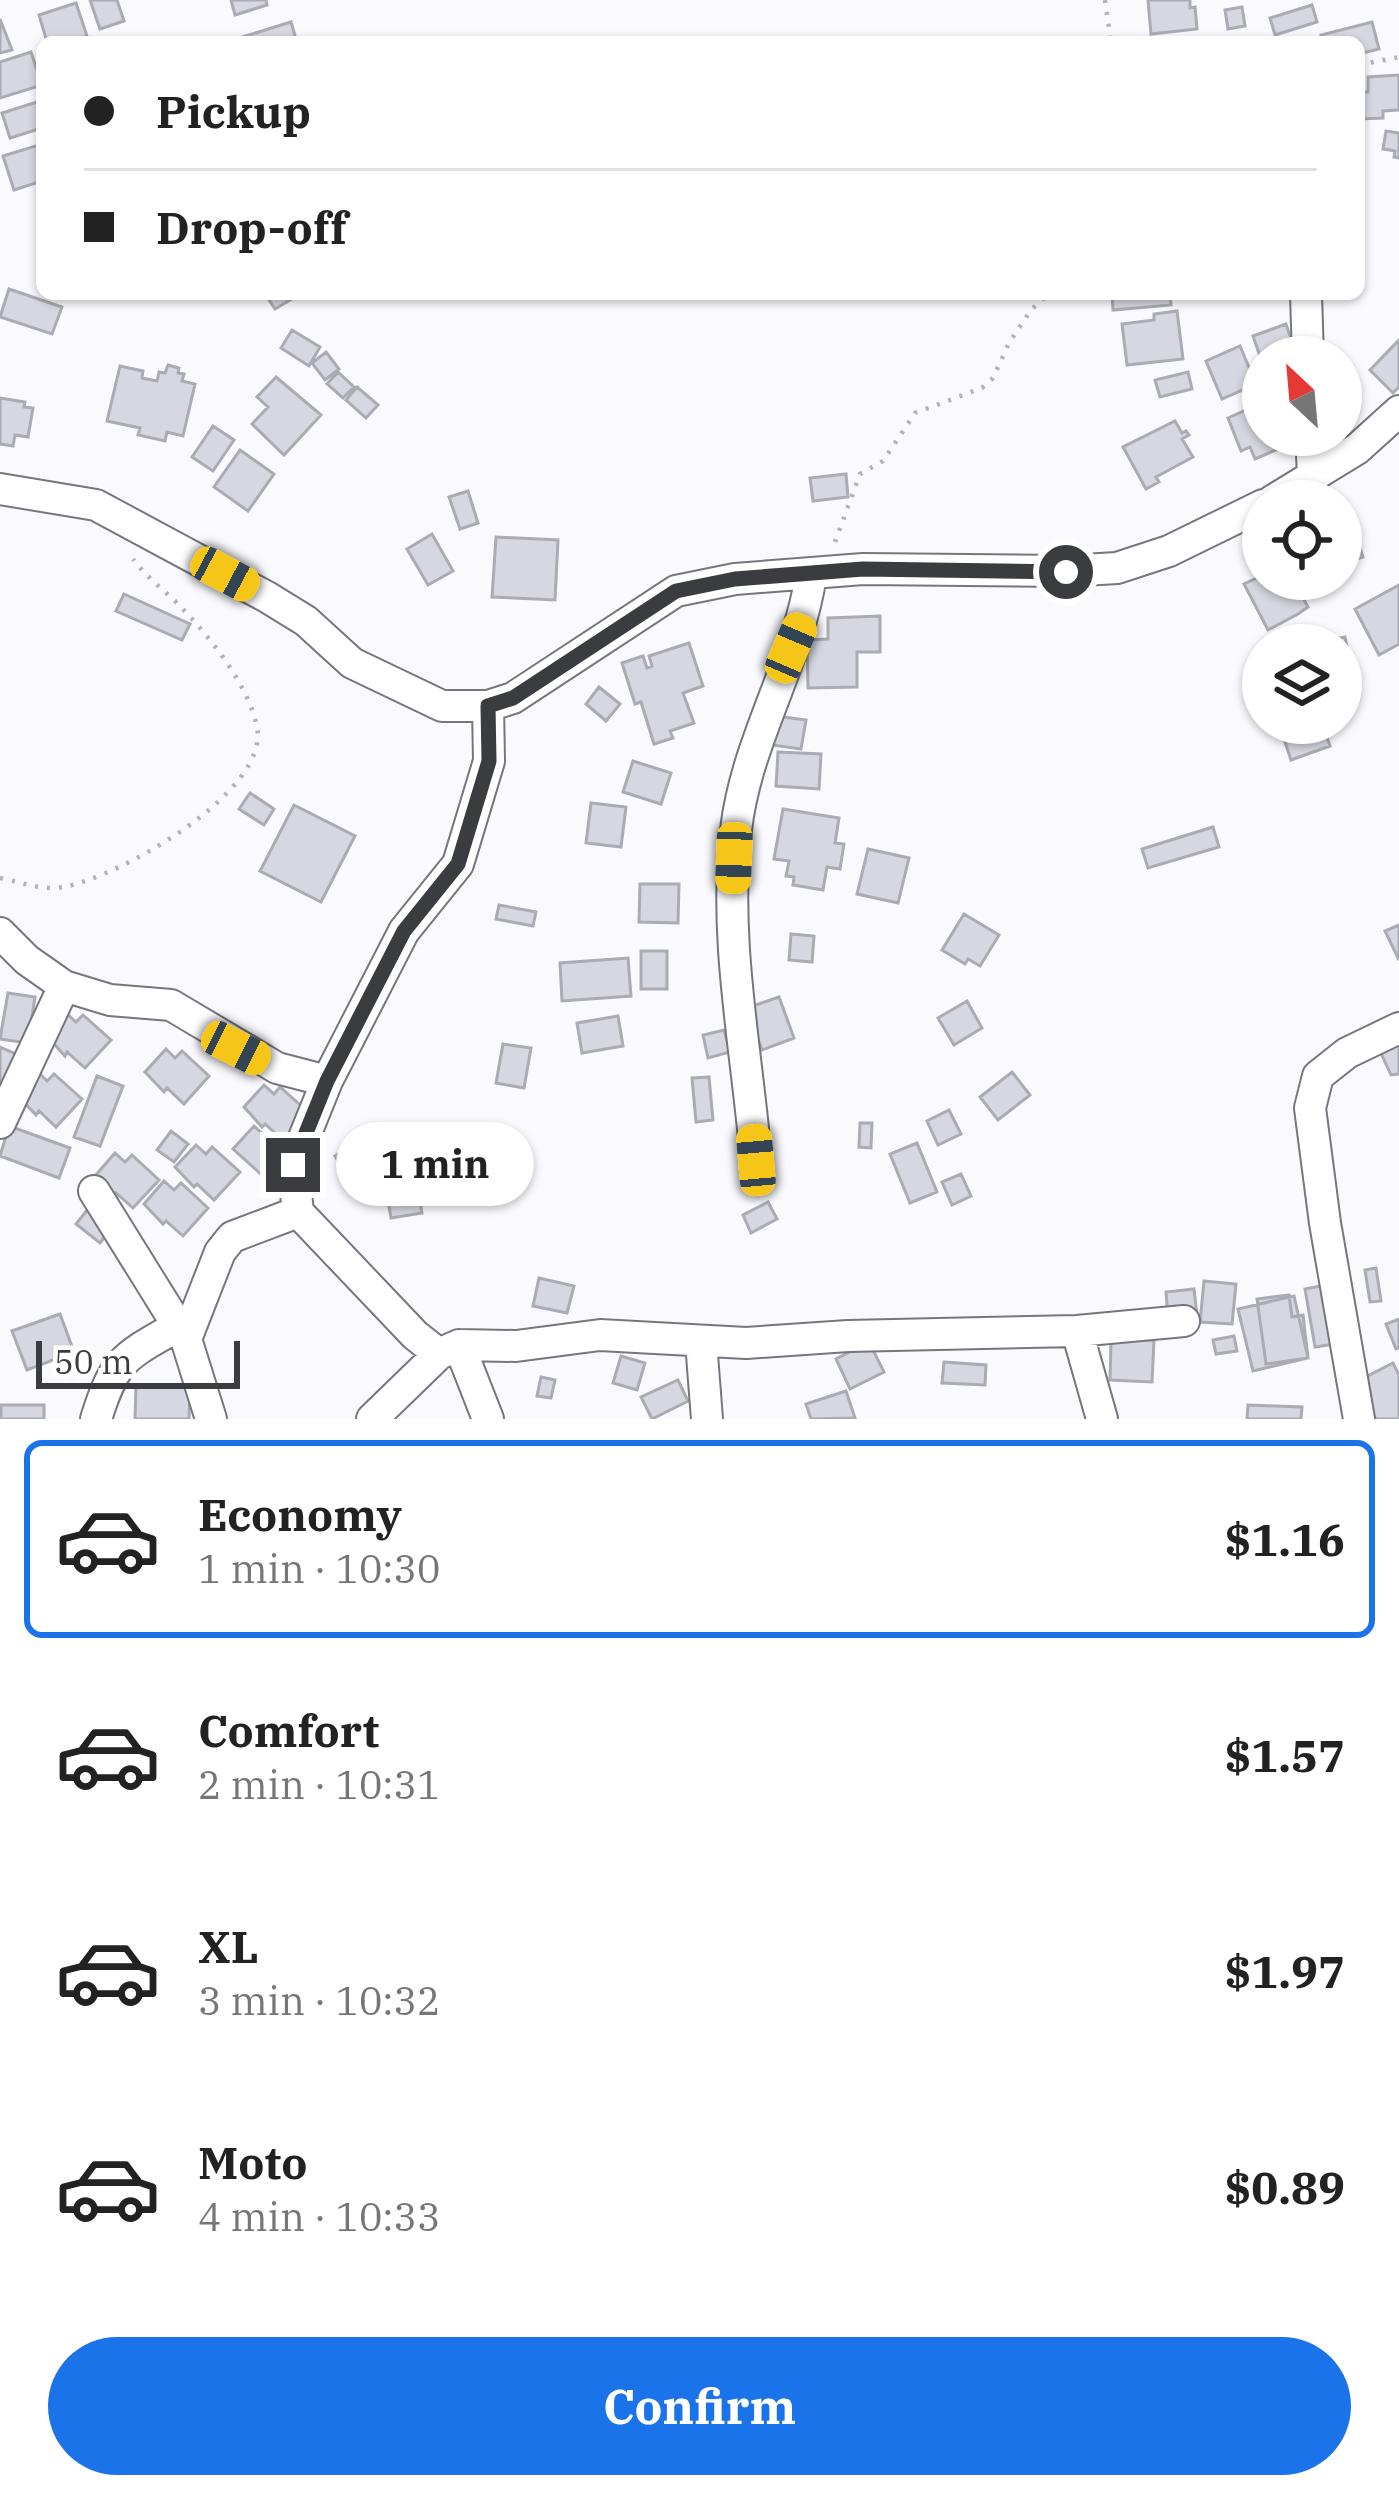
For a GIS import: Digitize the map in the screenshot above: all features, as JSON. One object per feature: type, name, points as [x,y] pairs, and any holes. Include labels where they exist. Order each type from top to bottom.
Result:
[{"type":"street","points":[[1306,300],[1307,336]]},
{"type":"street","points":[[1306,480],[1358,449],[1399,411]]},
{"type":"street","points":[[1312,456],[1313,476]]},
{"type":"street","points":[[0,489],[96,505],[306,621],[352,663],[442,706],[488,706],[513,698],[676,591],[735,579],[863,569],[1066,572],[1118,568],[1169,551],[1242,516]]},
{"type":"street","points":[[756,1160],[734,942],[736,827],[778,682],[806,615],[811,575]]},
{"type":"street","points":[[488,706],[489,761],[458,864],[404,931],[327,1081],[293,1165],[298,1212],[415,1335],[449,1349],[600,1335],[701,1342],[1077,1331],[1184,1321]]},
{"type":"street","points":[[0,933],[64,986],[110,1000],[171,1005],[236,1048],[277,1068],[327,1081]]},
{"type":"street","points":[[0,1123],[64,986]]},
{"type":"street","points":[[1359,1419],[1324,1222],[1310,1108],[1318,1076],[1347,1053],[1399,1028]]},
{"type":"street","points":[[94,1191],[182,1332],[211,1419]]},
{"type":"street","points":[[95,1419],[108,1379],[120,1361],[182,1332],[220,1252],[232,1238],[298,1212]]},
{"type":"street","points":[[1077,1331],[1102,1419]]},
{"type":"street","points":[[701,1342],[707,1419]]},
{"type":"street","points":[[371,1419],[449,1349]]},
{"type":"street","points":[[449,1349],[488,1419]]},
{"type":"path","points":[[1105,0],[1110,36]]},
{"type":"path","points":[[1365,64],[1399,57]]},
{"type":"path","points":[[811,575],[831,554],[860,474],[883,461],[915,413],[982,388],[1030,310],[1041,300]]},
{"type":"path","points":[[0,878],[45,889],[117,867],[158,846],[224,796],[245,777],[258,752],[257,726],[242,688],[195,622],[146,577],[130,555]]},
{"type":"building","points":[[90,0],[117,0],[124,21],[100,29]]},
{"type":"building","points":[[231,0],[266,0],[267,5],[235,15]]},
{"type":"building","points":[[1148,0],[1190,0],[1197,29],[1151,34]]},
{"type":"building","points":[[76,3],[87,36],[45,36],[39,15]]},
{"type":"building","points":[[1312,5],[1317,22],[1275,35],[1270,18]]},
{"type":"building","points":[[1242,7],[1245,26],[1228,29],[1225,10]]},
{"type":"building","points":[[0,19],[12,50],[0,53]]},
{"type":"building","points":[[291,22],[295,36],[245,36]]},
{"type":"building","points":[[1372,22],[1379,49],[1365,52],[1365,36],[1321,35]]},
{"type":"building","points":[[31,52],[36,87],[0,98],[0,62]]},
{"type":"building","points":[[1399,75],[1399,110],[1383,111],[1383,118],[1365,119],[1368,77]]},
{"type":"building","points":[[36,102],[36,130],[10,138],[2,113]]},
{"type":"building","points":[[1386,131],[1399,133],[1399,158],[1394,157],[1395,151],[1383,149]]},
{"type":"building","points":[[36,146],[36,183],[14,190],[3,156]]},
{"type":"building","points":[[9,289],[62,307],[52,334],[0,317]]},
{"type":"building","points":[[269,300],[290,300],[275,309]]},
{"type":"building","points":[[1112,300],[1171,300],[1171,305],[1113,310]]},
{"type":"building","points":[[1177,311],[1183,359],[1127,365],[1122,324]]},
{"type":"building","points":[[1286,324],[1290,336],[1253,336]]},
{"type":"building","points":[[292,330],[320,347],[309,366],[281,348]]},
{"type":"building","points":[[1399,340],[1399,387],[1393,393],[1370,370]]},
{"type":"building","points":[[1240,346],[1242,390],[1222,399],[1206,361]]},
{"type":"building","points":[[326,352],[339,369],[325,380],[312,363]]},
{"type":"building","points":[[168,365],[179,368],[182,381],[195,384],[183,436],[167,432],[165,441],[138,435],[140,428],[107,421],[120,366],[143,371],[142,378],[157,381]]},
{"type":"building","points":[[338,372],[354,387],[343,398],[327,384]]},
{"type":"building","points":[[1188,372],[1192,389],[1160,397],[1155,380]]},
{"type":"building","points":[[276,377],[321,415],[284,455],[252,424],[268,407],[257,397]]},
{"type":"building","points":[[357,387],[378,405],[366,418],[346,400]]},
{"type":"building","points":[[0,398],[33,408],[28,437],[15,435],[13,446],[0,444]]},
{"type":"building","points":[[1242,412],[1241,451],[1228,418]]},
{"type":"building","points":[[1175,421],[1189,435],[1182,439],[1193,457],[1156,477],[1159,482],[1146,489],[1123,447]]},
{"type":"building","points":[[213,426],[234,440],[213,471],[192,457]]},
{"type":"building","points":[[240,450],[274,474],[248,511],[214,487]]},
{"type":"building","points":[[846,474],[848,497],[813,501],[810,478]]},
{"type":"building","points":[[468,491],[478,523],[460,529],[449,497]]},
{"type":"building","points":[[432,534],[453,571],[428,585],[407,549]]},
{"type":"building","points":[[496,537],[558,540],[555,600],[492,597]]},
{"type":"building","points":[[1399,585],[1399,644],[1379,655],[1355,609]]},
{"type":"building","points":[[124,594],[190,624],[182,640],[116,611]]},
{"type":"building","points":[[1252,600],[1304,600],[1308,607],[1279,624],[1265,624]]},
{"type":"building","points":[[880,616],[880,652],[857,652],[857,687],[808,688],[807,640],[828,639],[828,618]]},
{"type":"building","points":[[689,643],[703,686],[683,693],[694,723],[670,731],[673,738],[654,744],[622,663],[643,656],[647,668],[652,666],[649,656]]},
{"type":"building","points":[[599,687],[620,704],[606,721],[586,704]]},
{"type":"building","points":[[776,716],[806,720],[801,749],[772,745]]},
{"type":"building","points":[[1286,744],[1329,744],[1330,746],[1291,760]]},
{"type":"building","points":[[778,752],[821,754],[819,789],[776,786]]},
{"type":"building","points":[[633,761],[671,773],[661,804],[623,792]]},
{"type":"building","points":[[250,793],[274,809],[264,825],[239,809]]},
{"type":"building","points":[[591,803],[626,807],[621,847],[586,843]]},
{"type":"building","points":[[294,805],[355,836],[321,902],[260,871]]},
{"type":"building","points":[[783,809],[839,818],[835,843],[844,844],[840,869],[827,867],[823,890],[793,885],[794,877],[786,876],[789,861],[774,859]]},
{"type":"building","points":[[1213,827],[1219,847],[1148,868],[1142,849]]},
{"type":"building","points":[[868,849],[909,858],[898,903],[857,894]]},
{"type":"building","points":[[640,884],[679,884],[678,923],[639,922]]},
{"type":"building","points":[[499,905],[536,912],[533,926],[496,919]]},
{"type":"building","points":[[964,914],[999,935],[980,966],[968,959],[965,964],[942,950]]},
{"type":"building","points":[[1399,925],[1399,960],[1385,931]]},
{"type":"building","points":[[791,934],[814,936],[812,962],[789,960]]},
{"type":"building","points":[[641,951],[667,951],[667,989],[641,989]]},
{"type":"building","points":[[628,958],[631,996],[562,1001],[560,963]]},
{"type":"building","points":[[8,993],[35,997],[28,1043],[0,1039]]},
{"type":"building","points":[[779,997],[794,1038],[762,1050],[747,1008]]},
{"type":"building","points":[[967,1001],[982,1028],[954,1045],[938,1018]]},
{"type":"building","points":[[66,1013],[76,1022],[83,1015],[111,1040],[85,1068],[67,1052],[65,1056],[46,1035]]},
{"type":"building","points":[[618,1016],[623,1046],[582,1053],[577,1023]]},
{"type":"building","points":[[724,1030],[730,1052],[708,1058],[703,1035]]},
{"type":"building","points":[[1399,1042],[1399,1074],[1391,1075],[1380,1051]]},
{"type":"building","points":[[503,1044],[531,1048],[524,1088],[496,1083]]},
{"type":"building","points":[[0,1047],[16,1054],[0,1087]]},
{"type":"building","points":[[166,1049],[175,1058],[182,1051],[209,1076],[184,1104],[145,1072]]},
{"type":"building","points":[[38,1072],[47,1081],[54,1074],[82,1099],[56,1127],[17,1095]]},
{"type":"building","points":[[1012,1072],[1030,1095],[998,1120],[980,1097]]},
{"type":"building","points":[[97,1076],[123,1086],[100,1146],[74,1137]]},
{"type":"building","points":[[709,1077],[713,1120],[696,1122],[692,1078]]},
{"type":"building","points":[[264,1085],[274,1094],[280,1087],[308,1112],[283,1140],[265,1124],[262,1127],[244,1107]]},
{"type":"building","points":[[949,1110],[961,1134],[938,1145],[927,1121]]},
{"type":"building","points":[[860,1123],[872,1123],[871,1148],[859,1147]]},
{"type":"building","points":[[9,1126],[70,1148],[59,1178],[0,1156]]},
{"type":"building","points":[[254,1126],[286,1155],[265,1178],[233,1149]]},
{"type":"building","points":[[171,1131],[188,1144],[174,1162],[157,1150]]},
{"type":"building","points":[[357,1143],[372,1168],[350,1181],[335,1156]]},
{"type":"building","points":[[917,1143],[937,1192],[910,1203],[890,1154]]},
{"type":"building","points":[[196,1145],[206,1154],[212,1147],[240,1172],[214,1200],[175,1167]]},
{"type":"building","points":[[115,1153],[125,1162],[132,1155],[159,1180],[133,1208],[95,1176]]},
{"type":"building","points":[[961,1174],[971,1196],[952,1205],[942,1182]]},
{"type":"building","points":[[164,1181],[174,1190],[181,1183],[208,1208],[183,1236],[144,1204]]},
{"type":"building","points":[[418,1190],[422,1213],[391,1218],[387,1195]]},
{"type":"building","points":[[768,1202],[777,1219],[751,1233],[743,1215]]},
{"type":"building","points":[[88,1209],[111,1229],[100,1243],[76,1224]]},
{"type":"building","points":[[1376,1268],[1381,1301],[1370,1302],[1365,1270]]},
{"type":"building","points":[[539,1278],[574,1286],[567,1313],[533,1306]]},
{"type":"building","points":[[1204,1281],[1236,1284],[1232,1324],[1200,1322]]},
{"type":"building","points":[[1331,1284],[1341,1343],[1315,1347],[1305,1289]]},
{"type":"building","points":[[1194,1289],[1197,1315],[1168,1318],[1166,1292]]},
{"type":"building","points":[[1289,1295],[1292,1317],[1303,1315],[1308,1358],[1266,1364],[1257,1299]]},
{"type":"building","points":[[1294,1296],[1308,1358],[1253,1371],[1238,1309]]},
{"type":"building","points":[[60,1314],[74,1352],[27,1370],[12,1331]]},
{"type":"building","points":[[1399,1319],[1399,1348],[1396,1349],[1386,1324]]},
{"type":"building","points":[[1234,1336],[1237,1351],[1216,1354],[1213,1340]]},
{"type":"building","points":[[1111,1339],[1154,1340],[1152,1382],[1110,1380]]},
{"type":"building","points":[[869,1342],[884,1372],[850,1389],[836,1359]]},
{"type":"building","points":[[621,1356],[645,1363],[637,1390],[613,1383]]},
{"type":"building","points":[[944,1362],[986,1365],[985,1385],[942,1383]]},
{"type":"building","points":[[1393,1363],[1399,1375],[1399,1419],[1376,1419],[1356,1382]]},
{"type":"building","points":[[541,1377],[555,1380],[551,1398],[537,1396]]},
{"type":"building","points":[[678,1380],[688,1401],[652,1419],[641,1397]]},
{"type":"building","points":[[136,1385],[190,1385],[189,1419],[135,1419]]},
{"type":"building","points":[[846,1391],[855,1418],[811,1419],[806,1404]]},
{"type":"building","points":[[1,1405],[44,1405],[44,1419],[1,1419]]},
{"type":"building","points":[[1248,1405],[1302,1407],[1301,1419],[1247,1419]]},
{"type":"route","points":[[293,1165],[374,985],[404,931],[458,864],[489,761],[488,706],[513,698],[676,591],[735,579],[863,569],[1066,572]]}]
